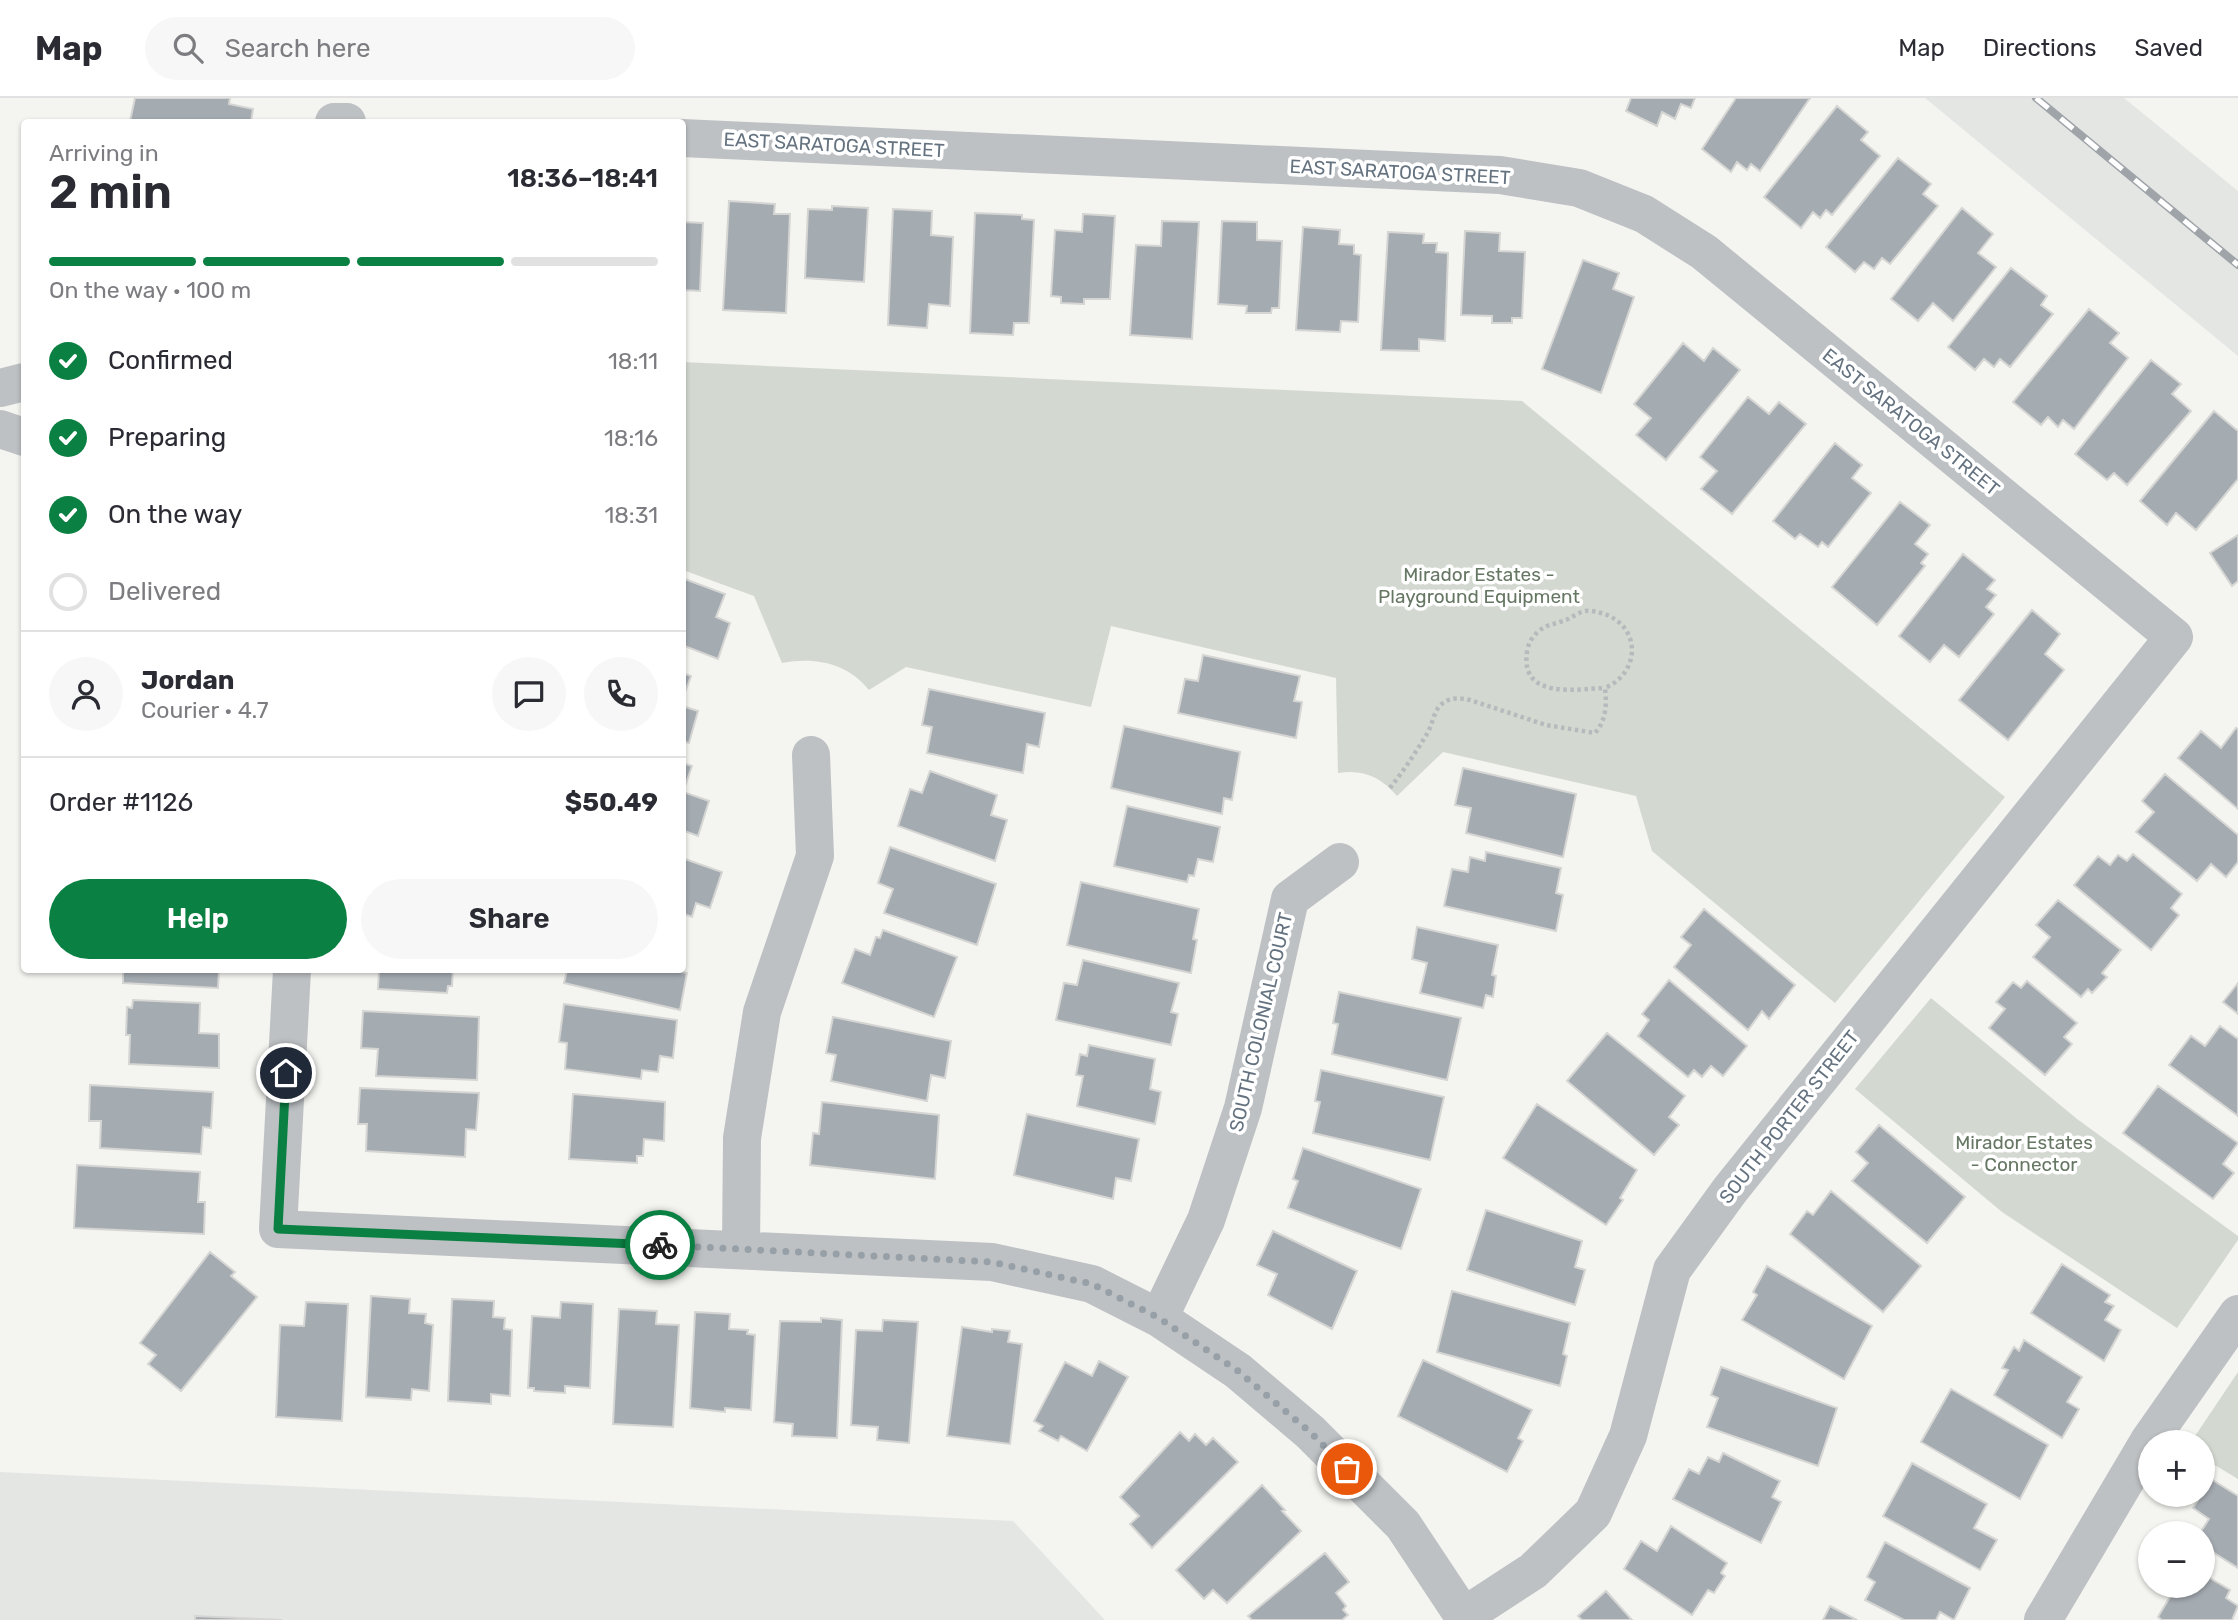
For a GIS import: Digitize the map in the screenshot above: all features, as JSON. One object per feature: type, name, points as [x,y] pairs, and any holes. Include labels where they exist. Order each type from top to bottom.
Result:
[{"type":"street","name":"EAST SARATOGA STREET","points":[[686,138],[1500,175],[1579,188],[1644,214],[1704,252],[2174,637]]},
{"type":"street","points":[[0,388],[21,383]]},
{"type":"street","points":[[0,429],[21,436]]},
{"type":"street","name":"SOUTH PORTER STREET","points":[[1465,1618],[1532,1571],[1593,1513],[1628,1436],[1672,1270],[1730,1190],[2174,637]]},
{"type":"street","points":[[741,1249],[742,1138],[762,1012],[815,856],[811,755]]},
{"type":"street","name":"SOUTH COLONIAL COURT","points":[[1159,1318],[1206,1220],[1243,1108],[1290,899],[1340,862]]},
{"type":"street","points":[[292,973],[278,1229],[992,1262],[1092,1284],[1159,1318],[1238,1371],[1310,1432],[1403,1525],[1465,1618]]},
{"type":"street","points":[[2043,1620],[2150,1441],[2238,1314]]},
{"type":"path","points":[[1587,610],[1617,620],[1632,645],[1631,662],[1621,680],[1605,688],[1568,691],[1543,687],[1534,679],[1528,668],[1527,649],[1531,639],[1543,628],[1587,610]]},
{"type":"path","points":[[1390,788],[1416,751],[1441,703],[1459,698],[1546,725],[1595,733],[1601,727],[1605,714],[1605,688]]},
{"type":"shaded area","points":[[1925,98],[2124,98],[2238,191],[2238,356]]},
{"type":"shaded area","points":[[0,1472],[1013,1521],[1105,1620],[0,1620]]},
{"type":"green space","name":"Mirador Estates - Playground Equipment","points":[[686,362],[1522,401],[2005,797],[1835,1003],[1652,851],[1636,796],[1443,752],[1397,796],[1385,784],[1371,776],[1356,772],[1338,773],[1336,678],[1111,626],[1091,707],[906,667],[869,690],[851,674],[830,664],[807,661],[782,663],[754,596],[686,571]]},
{"type":"green space","name":"Mirador Estates - Connector","points":[[1931,998],[2077,1119],[2238,1236],[2238,1240],[2177,1328],[2002,1212],[1855,1089]]},
{"type":"green space","points":[[2238,1372],[2238,1479],[2215,1465],[2215,1430],[2199,1430]]},
{"type":"building","points":[[135,98],[230,98],[229,104],[253,109],[251,119],[130,119]]},
{"type":"building","points":[[1631,98],[1695,98],[1691,108],[1681,104],[1675,119],[1662,112],[1657,126],[1626,111]]},
{"type":"building","points":[[1736,98],[1810,98],[1760,171],[1751,164],[1747,170],[1737,162],[1731,172],[1702,149]]},
{"type":"building","points":[[1837,106],[1868,132],[1861,140],[1880,156],[1832,215],[1826,210],[1820,218],[1813,212],[1801,228],[1764,197]]},
{"type":"building","points":[[1898,158],[1931,184],[1923,194],[1938,206],[1890,264],[1882,258],[1874,269],[1864,262],[1855,272],[1826,247]]},
{"type":"building","points":[[729,201],[775,204],[774,214],[790,214],[786,313],[723,310]]},
{"type":"building","points":[[832,206],[868,208],[864,282],[805,278],[808,209],[832,210]]},
{"type":"building","points":[[1962,208],[1993,234],[1978,253],[1996,267],[1953,321],[1933,303],[1918,321],[1891,299]]},
{"type":"building","points":[[893,209],[932,211],[931,235],[953,237],[950,306],[929,304],[927,328],[888,325]]},
{"type":"building","points":[[975,213],[1022,215],[1022,219],[1034,220],[1029,323],[1014,323],[1013,335],[970,333]]},
{"type":"building","points":[[1083,214],[1115,216],[1110,299],[1084,299],[1084,304],[1061,303],[1061,297],[1051,296],[1055,230],[1082,232]]},
{"type":"building","points":[[1162,221],[1199,222],[1192,339],[1130,335],[1136,245],[1161,246]]},
{"type":"building","points":[[1222,221],[1257,222],[1257,240],[1282,241],[1279,308],[1272,308],[1271,313],[1246,313],[1247,306],[1218,304]]},
{"type":"building","points":[[686,222],[703,223],[700,291],[686,290]]},
{"type":"building","points":[[1303,227],[1340,230],[1339,244],[1354,245],[1354,254],[1361,255],[1358,322],[1341,321],[1340,332],[1296,330]]},
{"type":"building","points":[[1465,231],[1500,233],[1499,251],[1525,252],[1522,318],[1512,318],[1512,323],[1492,323],[1492,316],[1461,315]]},
{"type":"building","points":[[1388,232],[1424,234],[1423,243],[1437,243],[1436,252],[1448,253],[1445,341],[1419,339],[1419,351],[1381,350]]},
{"type":"building","points":[[1583,260],[1619,273],[1613,289],[1634,297],[1601,393],[1542,369]]},
{"type":"building","points":[[2011,268],[2047,296],[2041,305],[2053,314],[2010,367],[2000,359],[1994,367],[1984,359],[1975,370],[1948,347]]},
{"type":"building","points":[[2089,309],[2119,333],[2110,343],[2128,358],[2074,429],[2063,420],[2058,427],[2048,417],[2041,425],[2013,402]]},
{"type":"building","points":[[1683,343],[1704,361],[1713,348],[1740,370],[1666,460],[1636,435],[1651,418],[1634,404]]},
{"type":"building","points":[[2151,360],[2181,384],[2172,394],[2191,411],[2127,485],[2114,473],[2107,480],[2075,454]]},
{"type":"building","points":[[1748,397],[1769,414],[1779,402],[1806,424],[1732,514],[1701,489],[1717,471],[1700,457]]},
{"type":"building","points":[[2214,411],[2238,431],[2238,479],[2196,530],[2176,513],[2167,525],[2140,501]]},
{"type":"building","points":[[1835,443],[1862,465],[1852,478],[1871,493],[1828,547],[1822,542],[1818,547],[1800,534],[1795,539],[1773,521]]},
{"type":"building","points":[[1900,502],[1930,525],[1915,544],[1928,554],[1921,563],[1925,566],[1877,625],[1832,587]]},
{"type":"building","points":[[2238,535],[2238,581],[2232,586],[2210,553]]},
{"type":"building","points":[[1963,554],[1995,580],[1987,589],[1996,595],[1986,607],[1994,614],[1959,657],[1944,645],[1930,662],[1899,636]]},
{"type":"building","points":[[686,579],[725,594],[716,617],[730,623],[718,659],[686,647]]},
{"type":"building","points":[[2032,610],[2060,634],[2045,654],[2064,670],[2008,740],[1959,700]]},
{"type":"building","points":[[1203,655],[1300,676],[1294,701],[1302,702],[1296,738],[1178,713],[1185,679],[1198,681]]},
{"type":"building","points":[[686,674],[691,676],[686,689]]},
{"type":"building","points":[[929,689],[1045,713],[1039,747],[1027,744],[1023,773],[927,753],[932,727],[922,725]]},
{"type":"building","points":[[686,707],[698,711],[689,743],[686,742]]},
{"type":"building","points":[[1124,726],[1240,752],[1232,800],[1224,798],[1222,814],[1111,788]]},
{"type":"building","points":[[2236,728],[2238,809],[2178,758],[2201,731],[2221,748]]},
{"type":"building","points":[[686,764],[692,766],[686,783]]},
{"type":"building","points":[[1463,768],[1576,794],[1563,857],[1466,833],[1471,808],[1455,805]]},
{"type":"building","points":[[930,771],[997,795],[991,815],[1007,820],[995,861],[898,826],[910,789],[922,793]]},
{"type":"building","points":[[2165,774],[2238,835],[2238,862],[2226,877],[2211,864],[2197,881],[2136,832],[2154,812],[2142,801]]},
{"type":"building","points":[[686,793],[709,801],[698,836],[686,832]]},
{"type":"building","points":[[1127,806],[1220,827],[1213,862],[1198,859],[1194,876],[1189,875],[1187,882],[1114,866]]},
{"type":"building","points":[[890,847],[996,884],[977,945],[884,913],[893,889],[878,883]]},
{"type":"building","points":[[1486,852],[1561,868],[1556,893],[1563,895],[1556,931],[1444,906],[1452,869],[1468,872],[1470,857],[1485,861]]},
{"type":"building","points":[[2133,854],[2182,894],[2171,908],[2179,915],[2151,950],[2074,885],[2098,856],[2110,865],[2118,855],[2127,861]]},
{"type":"building","points":[[686,859],[722,872],[710,908],[696,903],[692,917],[686,915]]},
{"type":"building","points":[[1081,882],[1199,909],[1193,939],[1197,940],[1191,973],[1067,945]]},
{"type":"building","points":[[2058,900],[2121,950],[2102,973],[2107,977],[2092,993],[2088,989],[2081,997],[2033,957],[2050,937],[2036,925]]},
{"type":"building","points":[[1704,909],[1795,985],[1769,1019],[1762,1011],[1748,1030],[1674,967],[1691,945],[1681,937]]},
{"type":"building","points":[[1417,927],[1498,945],[1492,975],[1496,976],[1493,997],[1486,995],[1483,1008],[1420,993],[1427,963],[1412,959]]},
{"type":"building","points":[[883,930],[957,957],[934,1017],[842,983],[855,949],[870,955],[876,937],[880,938]]},
{"type":"building","points":[[1083,960],[1179,983],[1171,1012],[1178,1014],[1171,1045],[1056,1020],[1064,983],[1077,985]]},
{"type":"building","points":[[123,973],[219,973],[218,988],[123,983]]},
{"type":"building","points":[[379,973],[453,973],[452,986],[448,986],[447,993],[378,989]]},
{"type":"building","points":[[566,973],[687,973],[680,1010],[564,983]]},
{"type":"building","points":[[1669,980],[1747,1046],[1723,1076],[1711,1066],[1702,1077],[1694,1070],[1688,1077],[1638,1036],[1649,1020],[1642,1014]]},
{"type":"building","points":[[2027,981],[2077,1023],[2064,1037],[2072,1044],[2045,1075],[1989,1028],[2005,1009],[1996,1002],[2013,982],[2021,988]]},
{"type":"building","points":[[2238,983],[2238,1014],[2223,1002]]},
{"type":"building","points":[[1339,992],[1461,1018],[1447,1080],[1332,1054],[1338,1024],[1333,1023]]},
{"type":"building","points":[[133,1000],[200,1003],[199,1033],[219,1034],[219,1068],[129,1064],[127,1007],[132,1008]]},
{"type":"building","points":[[564,1004],[677,1020],[673,1058],[660,1056],[658,1072],[642,1070],[641,1079],[565,1069],[567,1043],[559,1042]]},
{"type":"building","points":[[363,1011],[479,1017],[477,1080],[376,1076],[378,1049],[361,1048]]},
{"type":"building","points":[[833,1017],[951,1041],[945,1078],[931,1075],[927,1101],[831,1081],[836,1055],[826,1053]]},
{"type":"building","points":[[2220,1026],[2238,1039],[2238,1116],[2169,1065],[2191,1036],[2205,1046]]},
{"type":"building","points":[[1607,1033],[1685,1096],[1669,1117],[1679,1125],[1654,1155],[1567,1081]]},
{"type":"building","points":[[1089,1045],[1155,1059],[1150,1089],[1161,1092],[1155,1124],[1077,1106],[1083,1076],[1076,1075],[1080,1054],[1087,1056]]},
{"type":"building","points":[[1321,1070],[1444,1097],[1430,1160],[1313,1133],[1320,1102],[1315,1101]]},
{"type":"building","points":[[90,1085],[213,1092],[211,1128],[203,1127],[201,1154],[100,1148],[101,1121],[89,1121]]},
{"type":"building","points":[[2158,1086],[2238,1143],[2223,1164],[2234,1173],[2213,1199],[2123,1133]]},
{"type":"building","points":[[360,1088],[479,1093],[476,1130],[466,1129],[465,1157],[366,1151],[367,1124],[358,1124]]},
{"type":"building","points":[[573,1094],[665,1102],[664,1141],[644,1139],[643,1156],[637,1156],[637,1163],[569,1159]]},
{"type":"building","points":[[822,1102],[939,1115],[935,1179],[810,1165],[813,1133],[819,1134]]},
{"type":"building","points":[[1537,1104],[1637,1170],[1620,1198],[1623,1200],[1606,1225],[1503,1158]]},
{"type":"building","points":[[1027,1114],[1139,1139],[1131,1181],[1116,1178],[1113,1199],[1014,1175]]},
{"type":"building","points":[[1879,1125],[1965,1197],[1927,1243],[1852,1181],[1868,1163],[1856,1152]]},
{"type":"building","points":[[1303,1148],[1421,1189],[1401,1249],[1288,1208],[1298,1181],[1293,1179]]},
{"type":"building","points":[[77,1165],[200,1172],[198,1202],[205,1202],[204,1234],[74,1228]]},
{"type":"building","points":[[1831,1191],[1921,1266],[1883,1312],[1790,1234],[1807,1211],[1813,1215]]},
{"type":"building","points":[[1486,1210],[1582,1241],[1575,1267],[1585,1270],[1575,1305],[1467,1270]]},
{"type":"building","points":[[1273,1231],[1357,1271],[1332,1329],[1268,1295],[1277,1274],[1257,1265]]},
{"type":"building","points":[[210,1252],[235,1272],[231,1276],[257,1297],[181,1391],[148,1364],[156,1355],[140,1343]]},
{"type":"building","points":[[2062,1264],[2110,1295],[2105,1302],[2114,1306],[2105,1320],[2121,1330],[2104,1361],[2031,1313]]},
{"type":"building","points":[[1767,1266],[1872,1326],[1844,1379],[1742,1320],[1757,1295],[1753,1292]]},
{"type":"building","points":[[1452,1291],[1570,1323],[1563,1354],[1567,1356],[1560,1386],[1437,1352]]},
{"type":"building","points":[[371,1296],[410,1299],[409,1313],[426,1314],[425,1323],[433,1325],[429,1391],[412,1389],[411,1400],[366,1397]]},
{"type":"building","points":[[452,1299],[494,1301],[493,1317],[505,1318],[504,1329],[512,1330],[510,1396],[491,1394],[491,1404],[448,1401]]},
{"type":"building","points":[[306,1302],[348,1304],[342,1421],[276,1417],[280,1325],[304,1326]]},
{"type":"building","points":[[561,1302],[593,1304],[590,1388],[565,1386],[565,1393],[534,1391],[534,1388],[528,1388],[532,1316],[560,1318]]},
{"type":"building","points":[[619,1309],[657,1311],[656,1324],[679,1325],[673,1427],[613,1424]]},
{"type":"building","points":[[695,1312],[730,1314],[729,1329],[748,1330],[747,1334],[755,1335],[751,1410],[725,1408],[725,1412],[690,1408]]},
{"type":"building","points":[[821,1318],[842,1320],[837,1438],[792,1436],[793,1424],[774,1422],[780,1321],[821,1322]]},
{"type":"building","points":[[883,1320],[918,1322],[909,1443],[877,1440],[878,1427],[851,1425],[856,1330],[882,1331]]},
{"type":"building","points":[[962,1327],[992,1332],[992,1329],[1010,1331],[1008,1342],[1022,1344],[1010,1444],[947,1436]]},
{"type":"building","points":[[2024,1340],[2082,1377],[2067,1402],[2079,1409],[2062,1438],[1994,1395],[2008,1370],[2002,1368],[2014,1347],[2019,1351]]},
{"type":"building","points":[[1423,1360],[1532,1410],[1518,1438],[1523,1441],[1507,1472],[1398,1416]]},
{"type":"building","points":[[1099,1361],[1128,1377],[1087,1451],[1061,1436],[1058,1441],[1039,1431],[1043,1426],[1034,1421],[1065,1362],[1092,1376]]},
{"type":"building","points":[[1721,1367],[1837,1408],[1818,1466],[1707,1427],[1718,1398],[1711,1395]]},
{"type":"building","points":[[1951,1389],[2048,1445],[2020,1499],[1921,1442]]},
{"type":"building","points":[[1180,1432],[1189,1441],[1195,1434],[1206,1445],[1213,1438],[1238,1462],[1152,1548],[1130,1524],[1139,1516],[1120,1497]]},
{"type":"building","points":[[1723,1453],[1780,1481],[1772,1497],[1781,1502],[1761,1543],[1673,1499],[1689,1469],[1699,1474],[1708,1457],[1719,1462]]},
{"type":"building","points":[[1912,1463],[1987,1504],[1974,1528],[1997,1540],[1980,1570],[1883,1516]]},
{"type":"building","points":[[2215,1482],[2238,1496],[2238,1568],[2215,1554],[2215,1521],[2208,1521],[2209,1519],[2193,1508],[2215,1507]]},
{"type":"building","points":[[1262,1485],[1301,1531],[1227,1603],[1213,1590],[1204,1599],[1176,1570]]},
{"type":"building","points":[[1671,1526],[1727,1563],[1721,1573],[1725,1576],[1714,1593],[1708,1590],[1692,1615],[1624,1569],[1641,1541],[1657,1551]]},
{"type":"building","points":[[1885,1542],[1970,1588],[1954,1620],[1940,1612],[1936,1620],[1904,1620],[1865,1600],[1875,1582],[1867,1577]]},
{"type":"building","points":[[1325,1553],[1349,1582],[1336,1593],[1346,1606],[1343,1610],[1348,1615],[1342,1620],[1252,1620],[1248,1616]]},
{"type":"building","points":[[2215,1581],[2230,1590],[2226,1598],[2238,1606],[2232,1620],[2162,1620],[2158,1617],[2169,1598],[2215,1598]]},
{"type":"building","points":[[1606,1591],[1632,1620],[1582,1620],[1578,1616]]},
{"type":"building","points":[[1830,1606],[1857,1620],[1823,1620]]},
{"type":"building","points":[[195,1616],[282,1620],[195,1620]]},
{"type":"railway","points":[[2036,98],[2238,265]]},
{"type":"way so far","points":[[660,1245],[992,1262],[1092,1284],[1159,1318],[1238,1371],[1310,1432],[1347,1469]]},
{"type":"route","points":[[286,1073],[278,1229],[660,1245]]}]
